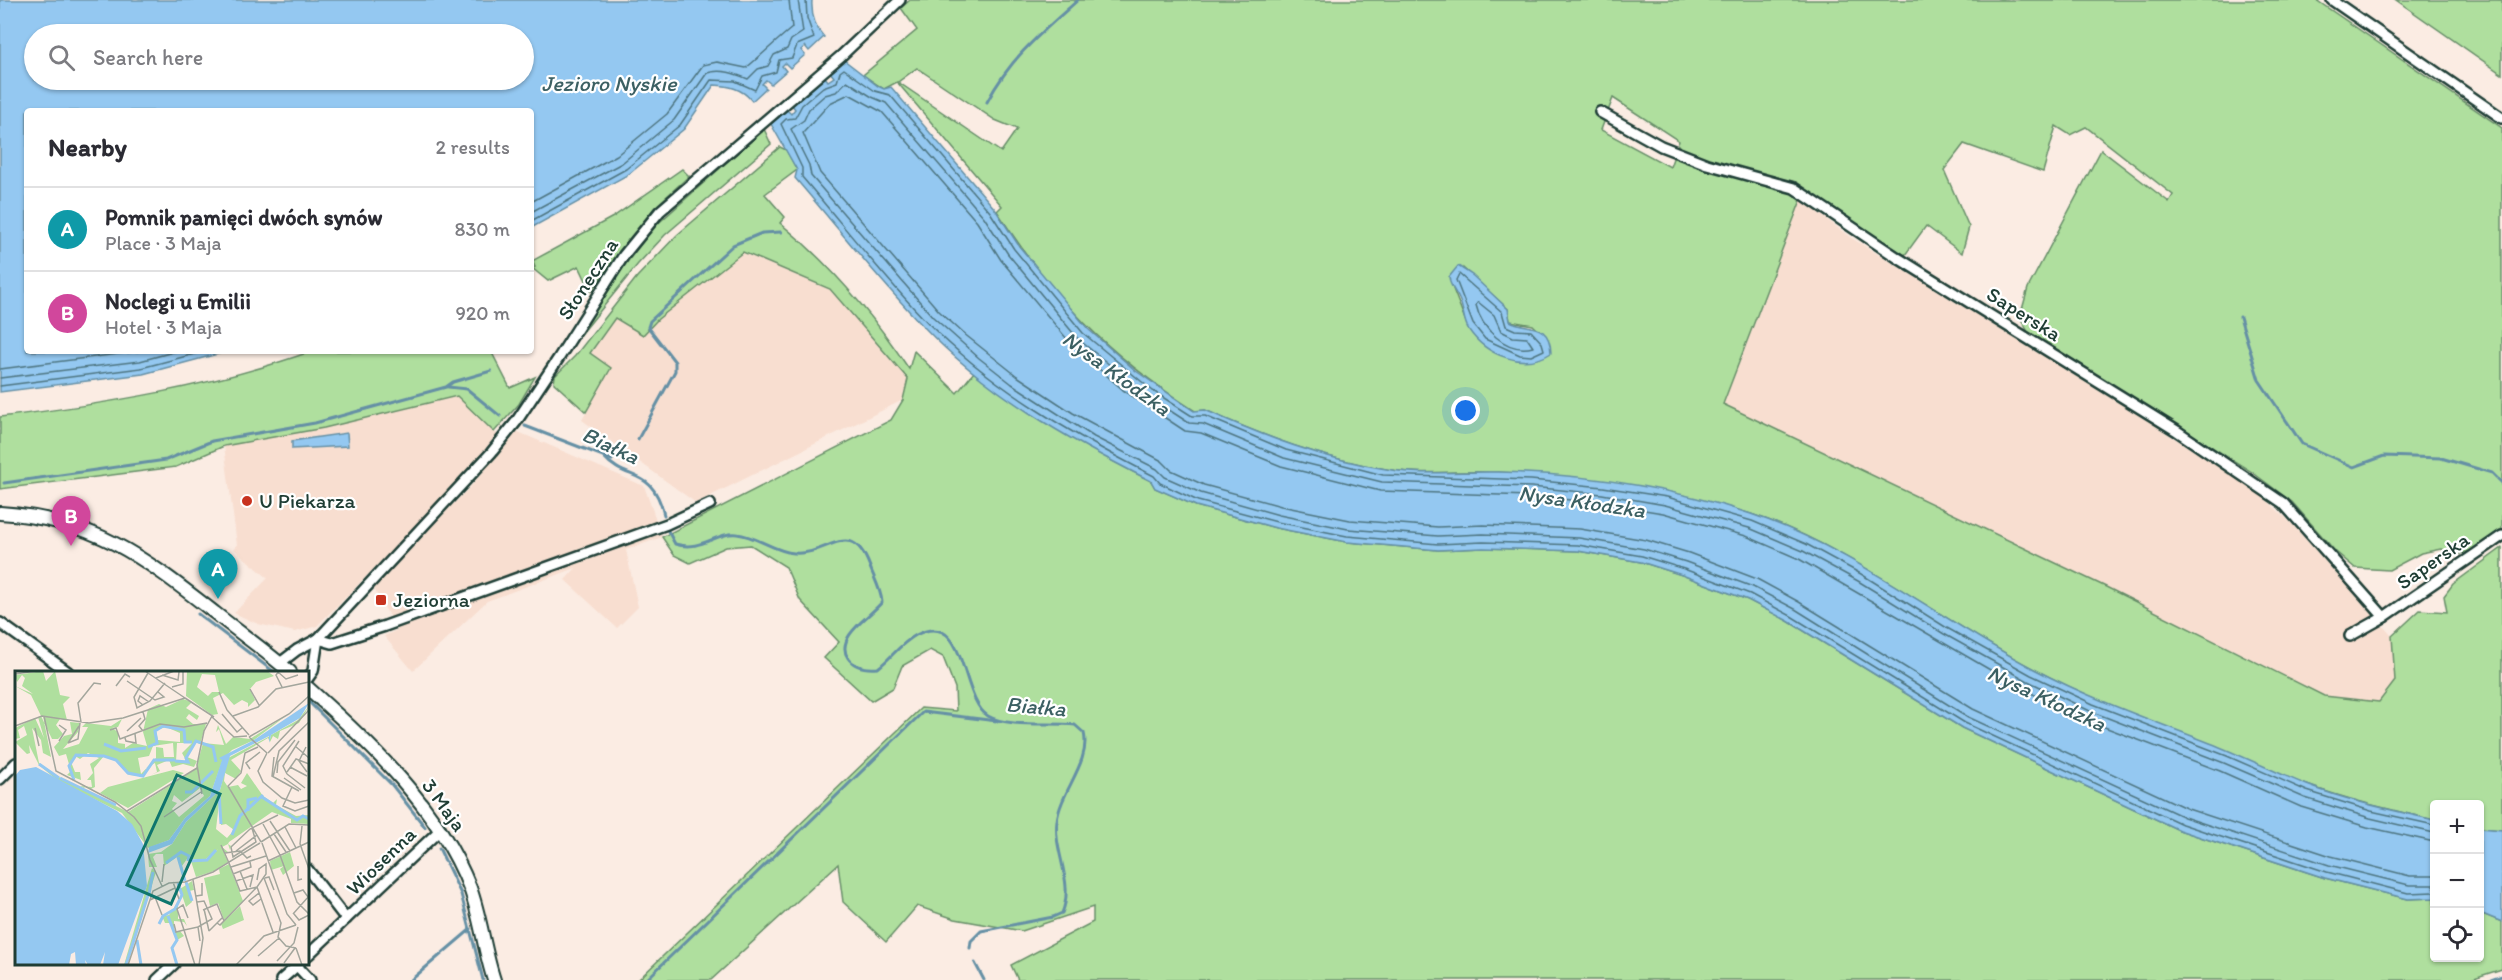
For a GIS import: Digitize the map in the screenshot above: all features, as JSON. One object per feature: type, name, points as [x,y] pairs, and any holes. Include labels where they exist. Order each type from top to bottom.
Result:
[{"type":"street","name":"Słoneczna","points":[[280,663],[297,650],[318,639],[376,573],[468,479],[516,422],[624,255],[660,211],[841,56],[900,0]]},
{"type":"street","points":[[2332,0],[2502,118]]},
{"type":"street","name":"Saperska","points":[[1600,112],[1661,146],[1698,160],[1794,188],[1898,258],[2177,431],[2283,503],[2384,617]]},
{"type":"street","points":[[309,677],[313,671],[318,639],[332,643],[385,626],[667,524],[710,504]]},
{"type":"street","points":[[0,513],[59,521],[114,542],[147,562],[289,671]]},
{"type":"street","name":"Saperska","points":[[2350,636],[2384,617],[2502,536]]},
{"type":"street","points":[[2,628],[66,671]]},
{"type":"street","name":"3 Maja","points":[[309,689],[394,772],[441,829],[472,894],[494,980]]},
{"type":"street","points":[[0,779],[15,764]]},
{"type":"street","name":"Wiosenna","points":[[309,954],[441,829]]},
{"type":"street","name":"Wiosenna","points":[[309,871],[346,919]]},
{"type":"street","points":[[156,980],[172,965]]},
{"type":"street","points":[[281,980],[298,965],[310,980]]},
{"type":"shaded area","points":[[1801,200],[1850,237],[2151,423],[2260,494],[2289,521],[2392,636],[2395,681],[2379,702],[2324,696],[2106,587],[1723,404]]},
{"type":"shaded area","points":[[743,252],[830,289],[908,379],[903,400],[696,503],[582,420],[611,368],[590,353],[615,318],[643,335],[658,319]]},
{"type":"shaded area","points":[[457,396],[498,435],[417,525],[317,626],[295,632],[258,624],[234,613],[268,578],[234,549],[237,545],[224,446],[324,428]]},
{"type":"shaded area","points":[[516,431],[644,486],[662,537],[626,550],[638,607],[617,628],[565,580],[576,568],[487,601],[413,671],[384,636],[397,630],[373,587],[473,484]]},
{"type":"green space","points":[[910,0],[2316,0],[2502,128],[2502,531],[2474,550],[2459,554],[2441,549],[2421,553],[2389,570],[2355,568],[2336,552],[2292,502],[2252,472],[2028,332],[2020,317],[2028,288],[2101,150],[2169,202],[2173,195],[2086,127],[2070,135],[2056,126],[2043,172],[1964,144],[1944,170],[1969,227],[1962,253],[1926,226],[1905,255],[1842,216],[1810,192],[1801,200],[1723,404],[2106,587],[2324,696],[2379,702],[2395,681],[2392,636],[2420,610],[2447,612],[2444,596],[2453,584],[2502,548],[2502,830],[2484,828],[2484,800],[2430,800],[2430,819],[2370,804],[2292,779],[2109,704],[2052,678],[2000,650],[1859,564],[1787,528],[1751,514],[1689,497],[1626,485],[1498,472],[1414,472],[1363,465],[1294,446],[1205,410],[1195,411],[1135,368],[1084,323],[1061,298],[997,211],[1002,206],[897,82],[884,89],[863,75],[917,30],[901,8]],"holes":[[[917,68],[995,120],[1017,129],[1001,152],[898,82]],[[1613,98],[1679,141],[1670,167],[1601,130]],[[1463,268],[1508,309],[1510,321],[1533,325],[1547,339],[1482,343],[1468,327],[1453,289]]]},
{"type":"green space","points":[[2396,0],[2502,0],[2502,74]]},
{"type":"green space","points":[[764,129],[771,144],[665,235],[638,264],[570,348],[625,265],[653,228]]},
{"type":"green space","points":[[780,147],[786,150],[797,170],[765,194],[785,217],[780,223],[850,291],[909,369],[914,351],[957,393],[974,372],[1016,403],[1060,431],[1151,481],[1155,488],[1196,506],[1276,528],[1347,542],[1438,550],[1483,548],[1578,551],[1641,562],[1682,575],[1748,600],[1788,621],[1962,728],[2179,830],[2325,878],[2408,899],[2430,898],[2430,962],[2484,962],[2484,915],[2502,922],[2502,969],[2468,980],[1018,980],[1011,965],[1093,922],[1093,907],[1022,931],[955,919],[917,906],[886,942],[843,902],[838,864],[711,980],[638,980],[921,708],[956,711],[955,688],[943,657],[930,650],[902,666],[893,688],[871,701],[824,658],[839,642],[800,600],[786,567],[751,545],[726,547],[690,563],[674,555],[662,537],[891,420],[903,400],[908,379],[830,289],[743,252],[658,319],[643,335],[615,318],[590,353],[611,368],[586,412],[554,383],[555,376],[575,356],[637,277],[677,235]]},
{"type":"green space","points":[[682,169],[689,176],[654,208],[591,291],[579,266],[548,281],[534,270],[534,260],[613,217]]},
{"type":"green space","points":[[303,354],[493,354],[510,388],[535,377],[519,404],[494,432],[457,396],[324,428],[224,446],[176,467],[0,489],[0,417],[158,393],[274,364]]},
{"type":"water","name":"Jezioro Nyskie","points":[[0,0],[812,0],[814,20],[824,37],[809,51],[805,46],[801,50],[805,55],[790,68],[785,63],[782,66],[786,71],[771,84],[766,80],[762,84],[766,88],[752,101],[735,88],[714,85],[684,129],[629,174],[534,226],[534,108],[24,108],[24,354],[218,354],[143,374],[0,392]]},
{"type":"water","name":"Nysa Kłodzka","points":[[844,60],[878,86],[884,89],[891,87],[995,209],[1019,246],[1088,329],[1136,371],[1194,411],[1205,410],[1249,429],[1316,453],[1363,465],[1414,472],[1530,473],[1594,479],[1689,496],[1789,528],[1861,565],[1999,650],[2077,690],[2323,791],[2430,819],[2430,898],[2408,899],[2325,878],[2179,830],[1962,728],[1788,621],[1748,600],[1682,575],[1641,562],[1578,551],[1483,548],[1438,550],[1347,542],[1276,528],[1196,506],[1155,488],[1151,481],[1059,432],[1001,394],[974,373],[923,326],[795,178],[797,170],[771,124],[787,110],[791,114],[795,109],[792,105],[825,77],[828,81],[834,77],[830,72]]},
{"type":"water","points":[[1458,266],[1472,275],[1508,309],[1510,321],[1542,331],[1550,343],[1551,353],[1529,361],[1506,358],[1485,347],[1476,339],[1467,326],[1461,303],[1450,282],[1449,277]]},
{"type":"water","points":[[347,433],[348,446],[292,449],[292,441]]},
{"type":"water","points":[[2484,828],[2502,830],[2502,922],[2484,915]]},
{"type":"waterway","points":[[987,102],[1017,59],[1039,35],[1078,0]]},
{"type":"waterway","points":[[638,439],[675,371],[675,362],[648,327],[650,321],[733,245],[762,233],[781,232]]},
{"type":"waterway","points":[[2240,317],[2259,380],[2302,444],[2354,467],[2384,456],[2441,458],[2492,473],[2502,483]]},
{"type":"waterway","points":[[4,483],[166,460],[212,441],[315,423],[446,387],[453,382],[491,371]]},
{"type":"waterway","name":"Białka","points":[[448,387],[467,389],[500,416]]},
{"type":"waterway","name":"Białka","points":[[525,426],[603,456],[612,465],[646,482],[659,499],[664,515]]},
{"type":"waterway","name":"Białka","points":[[605,457],[612,460]]},
{"type":"waterway","name":"Białka","points":[[668,531],[675,544],[684,546],[701,544],[729,534],[744,535],[780,550],[794,553],[807,552],[838,542],[847,541],[855,544],[863,552],[870,567],[882,602],[856,627],[846,642],[845,650],[848,658],[854,664],[878,668],[905,642],[916,635],[933,630],[945,634],[954,644],[972,692],[979,706],[988,716],[1007,722],[1075,725],[1084,733],[1083,755],[1063,799],[1057,821],[1058,844],[1066,890],[1062,913],[1053,917],[981,931],[971,941],[970,948]]},
{"type":"waterway","points":[[198,614],[273,671]]},
{"type":"waterway","points":[[309,702],[392,785],[425,827]]},
{"type":"waterway","points":[[646,980],[923,712],[997,721]]},
{"type":"waterway","points":[[439,848],[461,894],[483,980]]},
{"type":"waterway","points":[[411,980],[471,929]]},
{"type":"waterway","name":"Białka","points":[[975,963],[984,980]]},
{"type":"waterway","points":[[2491,980],[2502,976]]},
{"type":"place","name":"U Piekarza","points":[[247,501]]},
{"type":"place","name":"Noclegi u Emilii","points":[[71,546]]},
{"type":"place","name":"Pomnik pamięci dwóch synów","points":[[218,599]]},
{"type":"place","name":"Jeziorna","points":[[381,600]]}]
